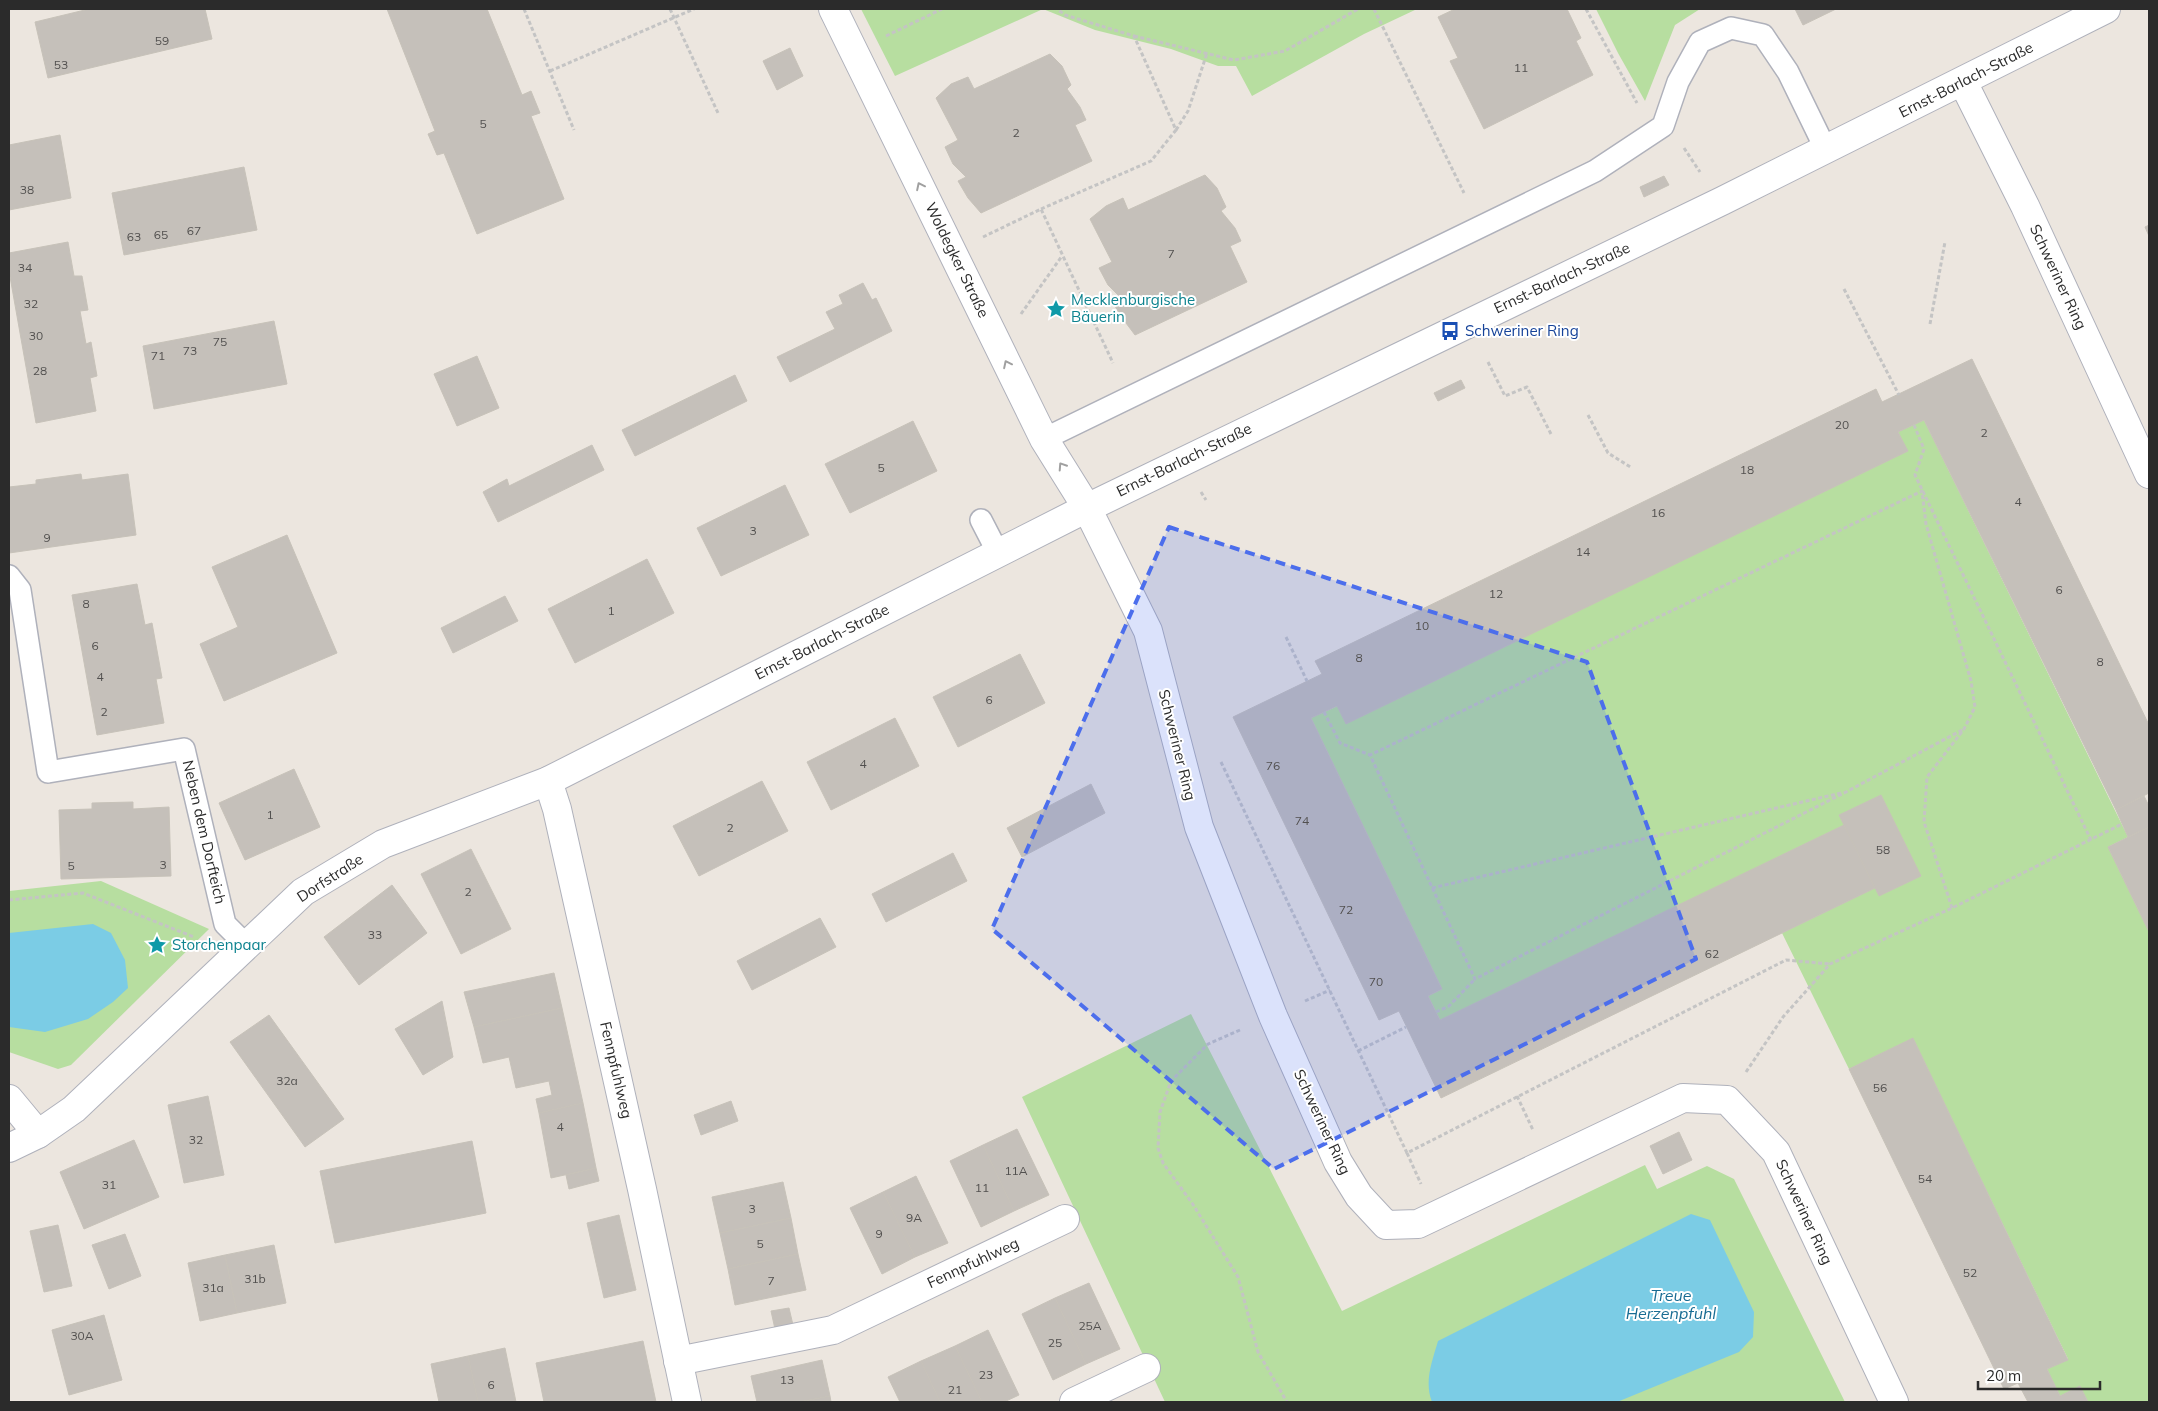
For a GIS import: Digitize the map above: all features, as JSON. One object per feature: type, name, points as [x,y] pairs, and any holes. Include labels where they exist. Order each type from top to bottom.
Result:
[{"type":"street","name":"Woldegker Straße","points":[[833,9],[1044,439],[1087,508]]},
{"type":"street","name":"Ernst-Barlach-Straße","points":[[548,781],[1087,508],[1826,150],[2106,9]]},
{"type":"street","name":"Schweriner Ring","points":[[1962,82],[2026,206],[2149,474]]},
{"type":"street","name":"Schweriner Ring","points":[[1087,508],[1148,631],[1198,828],[1273,1016],[1338,1162],[1359,1196],[1386,1225],[1418,1224],[1683,1098],[1727,1100],[1776,1152],[1894,1402]]},
{"type":"street","name":"Dorfstraße","points":[[9,1148],[38,1134],[74,1109],[303,892],[383,844],[548,781]]},
{"type":"street","name":"Fennpfuhlweg","points":[[548,781],[557,809],[642,1189],[687,1402]]},
{"type":"street","points":[[9,1099],[38,1134]]},
{"type":"street","name":"Fennpfuhlweg","points":[[678,1361],[833,1330],[1065,1220]]},
{"type":"street","points":[[1074,1402],[1146,1368]]},
{"type":"lane","points":[[1044,439],[1595,170],[1663,126],[1678,82],[1700,42],[1730,28],[1763,35],[1788,72],[1826,150]]},
{"type":"lane","points":[[981,520],[998,553]]},
{"type":"lane","name":"Neben dem Dorfteich","points":[[9,576],[20,590],[48,772],[184,749],[225,924],[247,946]]},
{"type":"path","points":[[524,9],[574,130]]},
{"type":"path","points":[[670,9],[718,113]]},
{"type":"path","points":[[550,71],[694,9]]},
{"type":"path","points":[[880,39],[942,9]]},
{"type":"path","points":[[1057,9],[1065,15],[1134,36],[1234,60],[1285,51],[1358,9]]},
{"type":"path","points":[[1374,9],[1464,193]]},
{"type":"path","points":[[1586,9],[1640,109],[1676,136],[1695,166]]},
{"type":"path","points":[[1134,36],[1176,130]]},
{"type":"path","points":[[982,238],[1041,209],[1151,160],[1176,130],[1188,111],[1207,54]]},
{"type":"path","points":[[1041,209],[1113,364]]},
{"type":"path","points":[[1930,324],[1945,242]]},
{"type":"path","points":[[1020,316],[1062,255]]},
{"type":"path","points":[[1844,288],[1899,394]]},
{"type":"path","points":[[1488,362],[1505,396],[1527,387],[1551,434]]},
{"type":"path","points":[[1588,415],[1608,453],[1632,468]]},
{"type":"path","points":[[1914,425],[1924,449],[1915,475],[2091,840]]},
{"type":"path","points":[[1922,491],[1926,524],[1971,681],[1975,707],[1964,729],[1927,777],[1924,822],[1952,908]]},
{"type":"path","points":[[1370,755],[1922,491]]},
{"type":"path","points":[[1286,637],[1308,681]]},
{"type":"path","points":[[1324,712],[1340,743],[1370,755],[1475,979]]},
{"type":"path","points":[[1436,1012],[1449,1006],[1475,979],[1846,792],[1964,729]]},
{"type":"path","points":[[1220,761],[1407,1153],[1786,960],[1830,964]]},
{"type":"path","points":[[1432,888],[1846,792]]},
{"type":"path","points":[[1727,1100],[1783,1017],[1830,964],[1952,908],[2122,824]]},
{"type":"path","points":[[9,900],[83,893],[198,939]]},
{"type":"path","points":[[1273,1016],[1208,1044],[1171,1081],[1160,1112],[1158,1148],[1163,1163],[1192,1203],[1238,1277],[1258,1352],[1287,1402]]},
{"type":"path","points":[[1358,1051],[1406,1027]]},
{"type":"highlighted area","points":[[1169,527],[1587,662],[1696,959],[1274,1169],[992,929]]},
{"type":"green space","points":[[861,9],[1043,9],[895,76]]},
{"type":"green space","points":[[1043,9],[1417,9],[1364,34],[1252,96],[1236,66],[1218,66],[1171,49],[1095,30]]},
{"type":"green space","points":[[1596,9],[1700,9],[1675,25],[1645,101],[1618,53]]},
{"type":"green space","points":[[1924,420],[2128,837],[2108,847],[2149,932],[2149,1402],[2088,1402],[2080,1387],[2060,1396],[2047,1369],[2068,1359],[1913,1039],[1849,1069],[1782,933],[1874,888],[1440,1020],[1428,996],[1442,989],[1311,718],[1907,451],[1898,432]]},
{"type":"green space","points":[[101,881],[209,929],[71,1065],[58,1069],[9,1052],[9,891]]},
{"type":"green space","points":[[1191,1014],[1342,1311],[1645,1165],[1657,1189],[1707,1166],[1734,1179],[1845,1402],[1165,1402],[1022,1097]]},
{"type":"water","points":[[93,924],[111,933],[125,960],[128,988],[113,1002],[88,1019],[45,1032],[9,1027],[9,933]]},
{"type":"water","name":"Treue Herzenpfuhl","points":[[1691,1214],[1710,1220],[1754,1312],[1753,1337],[1739,1352],[1617,1402],[1432,1402],[1429,1379],[1431,1364],[1438,1341]]},
{"type":"building","points":[[89,9],[205,9],[212,39],[48,78],[35,22]]},
{"type":"building","points":[[387,9],[487,9],[522,95],[531,91],[540,113],[531,116],[564,199],[477,234],[444,153],[437,155],[428,134],[435,131]]},
{"type":"building","points":[[1455,9],[1567,9],[1581,38],[1576,41],[1593,75],[1484,129],[1450,61],[1458,58],[1438,17]]},
{"type":"building","points":[[1795,9],[1836,9],[1803,25]]},
{"type":"building","points":[[790,48],[803,76],[777,90],[763,61]]},
{"type":"building","points":[[1050,54],[1062,66],[1071,85],[1067,89],[1080,107],[1086,120],[1075,125],[1092,161],[981,213],[968,198],[958,181],[966,177],[953,164],[945,147],[958,140],[936,98],[951,84],[968,77],[974,89]]},
{"type":"building","points":[[60,135],[71,198],[9,210],[9,145]]},
{"type":"building","points":[[244,167],[257,230],[124,255],[112,193]]},
{"type":"building","points":[[1205,175],[1217,188],[1226,207],[1221,211],[1235,228],[1241,241],[1230,246],[1247,282],[1135,335],[1113,303],[1121,298],[1108,285],[1099,268],[1112,262],[1090,219],[1106,206],[1123,198],[1128,210]]},
{"type":"building","points":[[1664,176],[1669,185],[1644,197],[1640,187]]},
{"type":"building","points":[[2149,225],[2149,236],[2145,227]]},
{"type":"building","points":[[68,242],[74,276],[82,276],[88,310],[80,311],[86,344],[91,342],[97,376],[90,378],[96,411],[36,423],[9,271],[9,253]]},
{"type":"building","points":[[863,283],[872,300],[876,298],[892,331],[790,382],[777,357],[835,329],[826,312],[843,304],[839,295]]},
{"type":"building","points":[[274,321],[287,384],[154,409],[143,346]]},
{"type":"building","points":[[477,356],[499,408],[457,426],[434,374]]},
{"type":"building","points":[[1972,359],[2149,725],[2149,793],[2116,810],[1924,420],[1898,432],[1908,451],[1346,724],[1337,706],[1311,718],[1442,989],[1428,996],[1440,1020],[1844,825],[1875,888],[1441,1098],[1399,1011],[1379,1020],[1233,717],[1322,674],[1315,661],[1876,389],[1882,402]]},
{"type":"building","points":[[735,375],[747,401],[635,456],[622,430]]},
{"type":"building","points":[[1461,380],[1465,388],[1438,401],[1434,393]]},
{"type":"building","points":[[913,421],[937,471],[850,513],[825,464]]},
{"type":"building","points":[[592,445],[604,470],[498,522],[483,492],[507,479],[509,486]]},
{"type":"building","points":[[81,474],[82,480],[128,474],[136,535],[9,553],[9,487],[36,484],[36,480]]},
{"type":"building","points":[[785,485],[809,535],[721,576],[697,528]]},
{"type":"building","points":[[287,535],[337,653],[224,701],[200,644],[238,627],[212,567]]},
{"type":"building","points":[[647,559],[674,613],[575,663],[548,609]]},
{"type":"building","points":[[137,584],[145,625],[152,623],[162,678],[156,679],[164,723],[97,735],[72,595]]},
{"type":"building","points":[[505,596],[518,621],[453,653],[441,628]]},
{"type":"building","points":[[1020,654],[1045,703],[958,747],[933,697]]},
{"type":"building","points":[[895,718],[919,766],[831,810],[807,762]]},
{"type":"building","points":[[294,769],[320,827],[245,860],[219,803]]},
{"type":"building","points":[[762,781],[788,831],[699,876],[673,826]]},
{"type":"building","points":[[1091,784],[1105,813],[1022,857],[1007,828]]},
{"type":"building","points":[[1881,795],[1921,876],[1879,896],[1839,815]]},
{"type":"building","points":[[2144,796],[2149,806],[2149,827],[2128,837],[2116,810]]},
{"type":"building","points":[[133,802],[133,809],[169,807],[171,876],[61,879],[59,810],[92,809],[92,803]]},
{"type":"building","points":[[2149,827],[2149,932],[2108,847]]},
{"type":"building","points":[[471,849],[511,929],[461,954],[421,874]]},
{"type":"building","points":[[953,853],[967,881],[886,922],[872,894]]},
{"type":"building","points":[[392,885],[427,933],[359,985],[324,937]]},
{"type":"building","points":[[820,918],[836,947],[752,990],[737,961]]},
{"type":"building","points":[[554,973],[562,1008],[474,1027],[464,992]]},
{"type":"building","points":[[442,1001],[453,1057],[423,1075],[395,1029]]},
{"type":"building","points":[[562,1008],[583,1103],[539,1113],[536,1099],[552,1095],[549,1081],[516,1088],[509,1057],[483,1063],[474,1027]]},
{"type":"building","points":[[269,1015],[344,1119],[305,1147],[230,1042]]},
{"type":"building","points":[[1913,1038],[2068,1360],[2047,1369],[2060,1396],[2080,1386],[2088,1402],[2028,1402],[2018,1383],[2004,1389],[1849,1069]]},
{"type":"building","points":[[208,1096],[224,1175],[184,1183],[168,1105]]},
{"type":"building","points":[[731,1101],[738,1121],[701,1135],[694,1115]]},
{"type":"building","points":[[583,1103],[596,1168],[551,1178],[539,1113]]},
{"type":"building","points":[[1017,1129],[1049,1195],[1014,1211],[983,1145]]},
{"type":"building","points":[[1679,1132],[1692,1160],[1663,1174],[1650,1146]]},
{"type":"building","points":[[134,1140],[159,1197],[84,1229],[60,1172]]},
{"type":"building","points":[[472,1141],[486,1213],[335,1243],[320,1171]]},
{"type":"building","points":[[983,1145],[1014,1211],[981,1227],[950,1161]]},
{"type":"building","points":[[596,1168],[599,1181],[569,1189],[566,1175]]},
{"type":"building","points":[[916,1176],[948,1243],[915,1257],[883,1192]]},
{"type":"building","points":[[783,1182],[791,1218],[720,1233],[712,1197]]},
{"type":"building","points":[[883,1192],[915,1257],[882,1274],[850,1208]]},
{"type":"building","points":[[619,1215],[636,1290],[604,1298],[587,1223]]},
{"type":"building","points":[[791,1218],[798,1254],[728,1269],[720,1233]]},
{"type":"building","points":[[58,1225],[72,1286],[44,1292],[30,1231]]},
{"type":"building","points":[[125,1234],[141,1276],[109,1289],[92,1245]]},
{"type":"building","points":[[274,1245],[286,1303],[237,1313],[225,1255]]},
{"type":"building","points":[[798,1254],[806,1290],[735,1305],[728,1269]]},
{"type":"building","points":[[225,1255],[237,1313],[200,1321],[188,1263]]},
{"type":"building","points":[[1089,1283],[1120,1349],[1086,1364],[1055,1298]]},
{"type":"building","points":[[1055,1298],[1086,1364],[1053,1380],[1022,1314]]},
{"type":"building","points":[[789,1308],[793,1325],[775,1329],[771,1311]]},
{"type":"building","points":[[104,1315],[122,1380],[69,1395],[52,1330]]},
{"type":"building","points":[[988,1330],[1019,1395],[1004,1402],[982,1402],[955,1346]]},
{"type":"building","points":[[643,1341],[656,1402],[544,1402],[536,1363]]},
{"type":"building","points":[[955,1346],[982,1402],[940,1402],[921,1361]]},
{"type":"building","points":[[505,1348],[516,1402],[478,1402],[468,1356]]},
{"type":"building","points":[[468,1356],[478,1402],[439,1402],[431,1364]]},
{"type":"building","points":[[822,1360],[830,1396],[799,1402],[757,1402],[751,1376]]},
{"type":"building","points":[[921,1361],[940,1402],[900,1402],[888,1377]]},
{"type":"building","points":[[830,1396],[831,1402],[799,1402]]},
{"type":"place","name":"Mecklenburgische Bäuerin","points":[[1056,309]]},
{"type":"place","name":"Schweriner Ring","points":[[1450,331]]},
{"type":"place","name":"Storchenpaar","points":[[157,945]]}]
